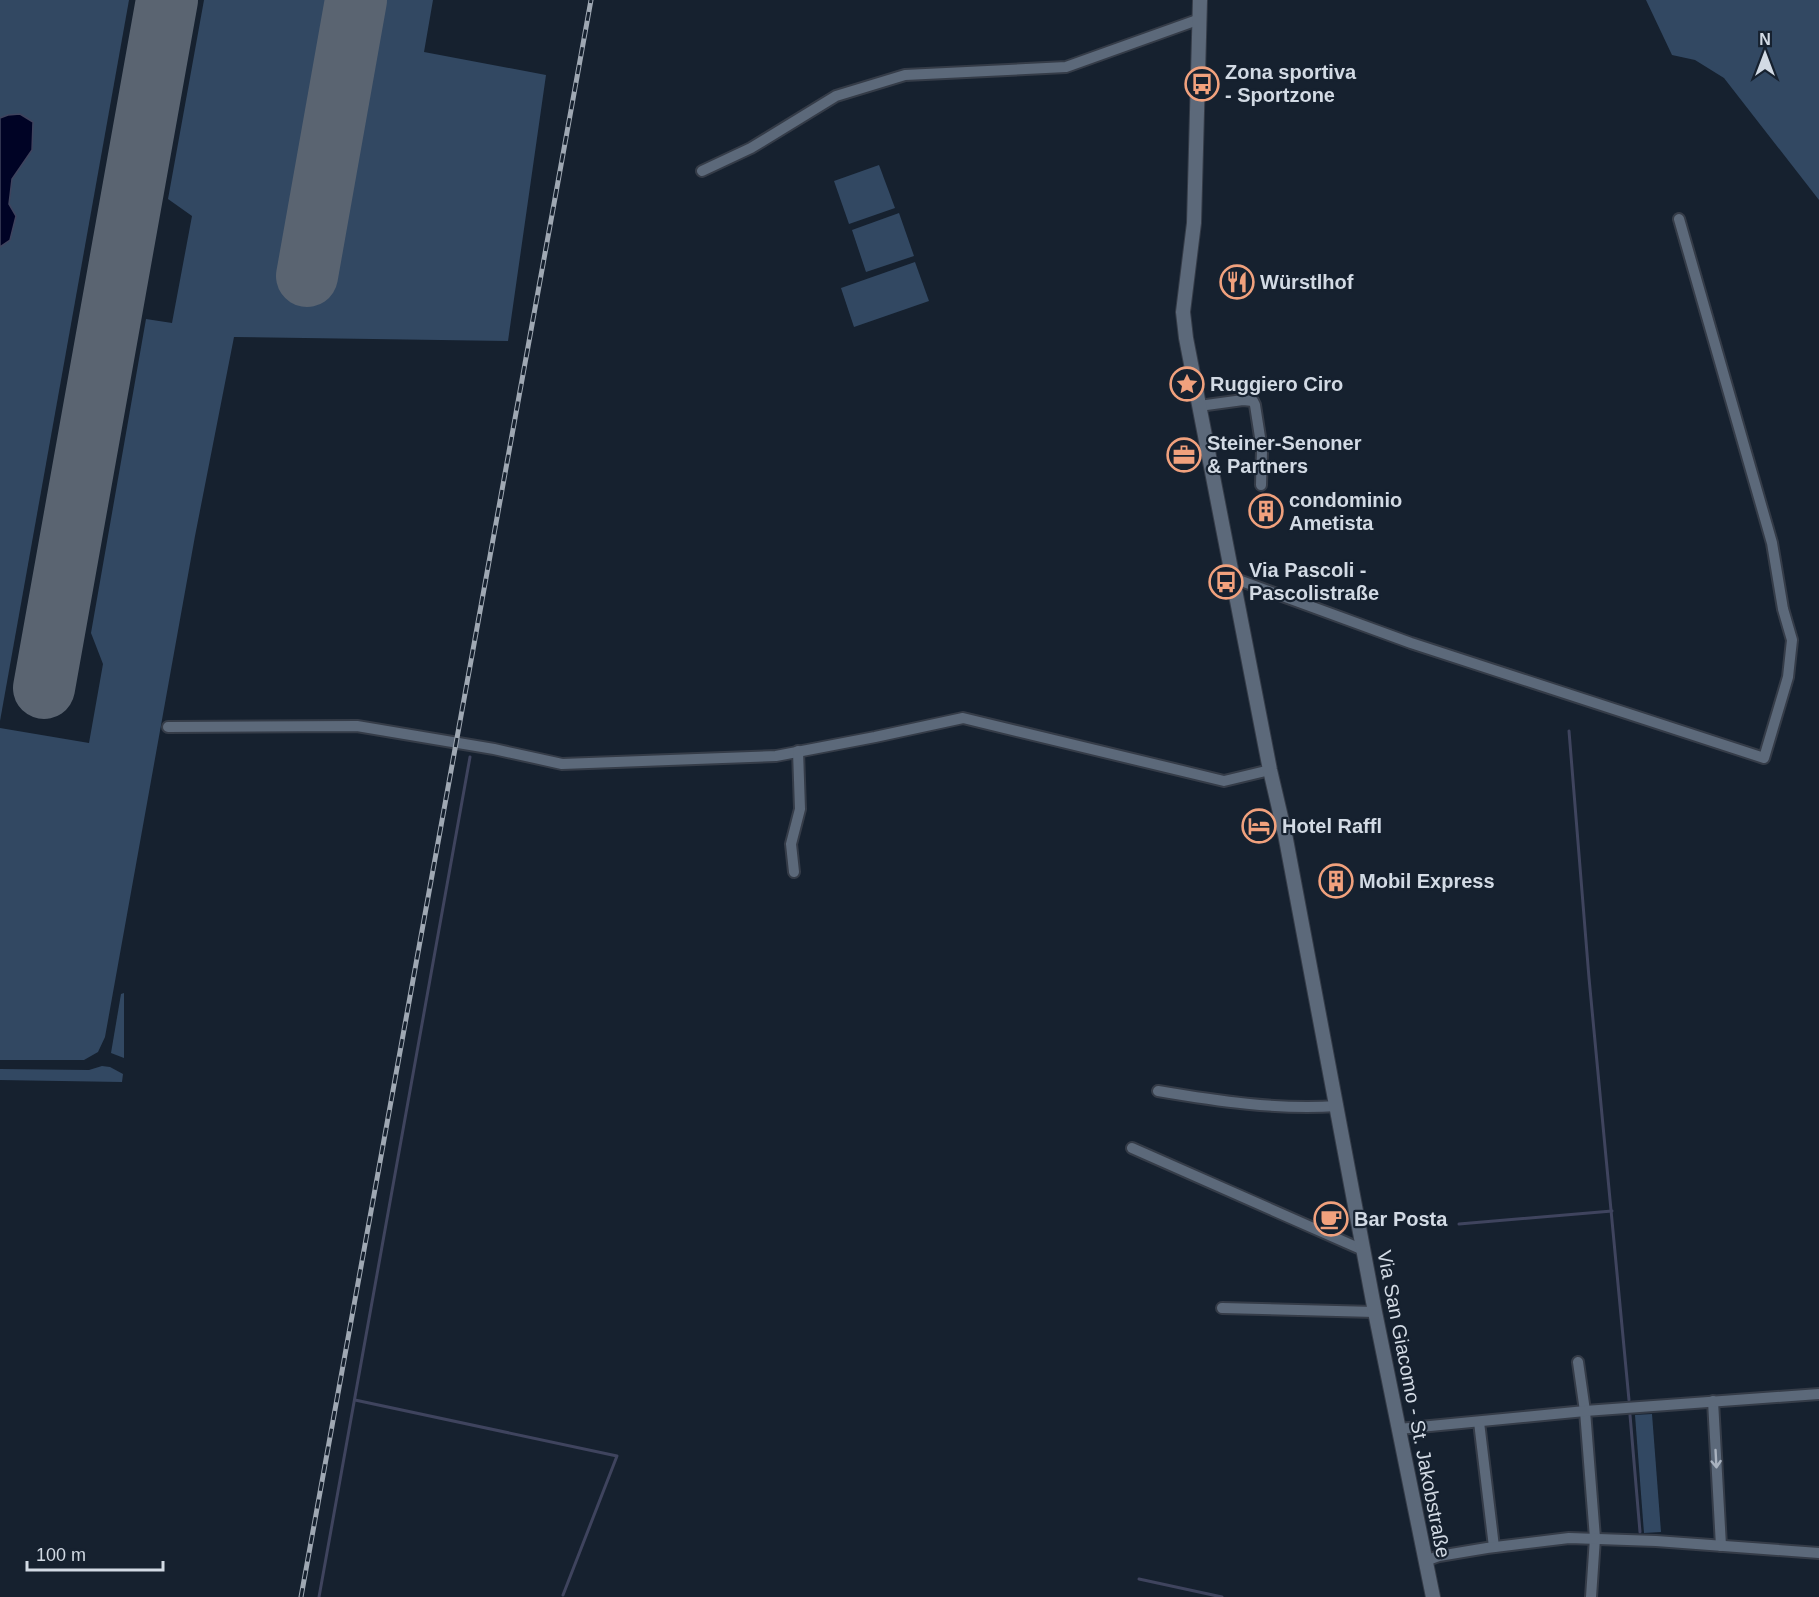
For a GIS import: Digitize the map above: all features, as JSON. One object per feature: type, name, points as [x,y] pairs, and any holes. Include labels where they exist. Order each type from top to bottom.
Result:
[{"type":"street","name":"Via San Giacomo - St. Jakobstraße","points":[[1200,0],[1194,222],[1183,312],[1186,338],[1270,770],[1285,834],[1375,1312],[1433,1597]]},
{"type":"street","points":[[702,171],[751,148],[836,96],[888,80],[905,75],[1066,68],[1200,19]]},
{"type":"street","points":[[1233,579],[1412,643],[1764,758],[1788,677],[1792,640],[1783,609],[1772,543],[1679,219]]},
{"type":"street","points":[[1198,406],[1242,400],[1253,401],[1256,405],[1262,450],[1260,485]]},
{"type":"street","points":[[168,727],[357,726],[494,749],[562,764],[776,756],[875,738],[963,718],[1224,781],[1270,770]]},
{"type":"street","points":[[794,872],[791,844],[800,809],[798,751]]},
{"type":"street","points":[[1158,1091],[1222,1102],[1337,1106]]},
{"type":"street","points":[[1132,1148],[1363,1250]]},
{"type":"street","points":[[1222,1308],[1375,1312]]},
{"type":"street","points":[[1578,1362],[1585,1411],[1595,1538],[1591,1597]]},
{"type":"street","points":[[1399,1429],[1585,1411],[1819,1394]]},
{"type":"street","points":[[1713,1401],[1721,1546]]},
{"type":"street","points":[[1479,1422],[1494,1547]]},
{"type":"street","points":[[1425,1561],[1439,1556],[1494,1547],[1569,1538],[1819,1553]]},
{"type":"shaded area","points":[[0,0],[129,0],[0,721]]},
{"type":"shaded area","points":[[204,0],[433,0],[424,52],[546,75],[508,341],[234,337],[195,536],[105,1037],[98,1052],[84,1060],[0,1060],[0,728],[89,743],[103,664],[91,633],[146,319],[172,323],[192,216],[168,199]]},
{"type":"shaded area","points":[[1646,0],[1819,0],[1819,200],[1724,78],[1695,60],[1672,55]]},
{"type":"shaded area","points":[[20,114],[33,122],[32,150],[12,179],[9,204],[16,216],[10,240],[0,247],[0,118]]},
{"type":"shaded area","points":[[879,165],[895,208],[849,224],[834,181]]},
{"type":"shaded area","points":[[899,213],[914,256],[866,272],[852,230]]},
{"type":"shaded area","points":[[915,262],[929,301],[854,327],[841,288]]},
{"type":"shaded area","points":[[124,993],[124,1058],[111,1053],[121,994]]},
{"type":"shaded area","points":[[102,1066],[110,1067],[123,1074],[122,1082],[0,1080],[0,1069],[89,1070]]},
{"type":"shaded area","points":[[1652,1414],[1661,1532],[1644,1533],[1635,1415]]},
{"type":"waterway","points":[[1569,731],[1589,978],[1629,1400]]},
{"type":"waterway","points":[[319,1597],[470,757]]},
{"type":"waterway","points":[[1459,1224],[1612,1211]]},
{"type":"waterway","points":[[355,1400],[617,1456],[563,1595]]},
{"type":"waterway","points":[[1630,1415],[1640,1532]]},
{"type":"waterway","points":[[1139,1579],[1222,1597]]},
{"type":"runway","points":[[44,688],[167,0]]},
{"type":"runway","points":[[307,276],[356,0]]},
{"type":"railway","points":[[301,1597],[591,0]]},
{"type":"place","name":"Zona sportiva - Sportzone","points":[[1202,84]]},
{"type":"place","name":"Würstlhof","points":[[1237,282]]},
{"type":"place","name":"Ruggiero Ciro","points":[[1187,384]]},
{"type":"place","name":"Steiner-Senoner & Partners","points":[[1184,455]]},
{"type":"place","name":"condominio Ametista","points":[[1266,511]]},
{"type":"place","name":"Via Pascoli - Pascolistraße","points":[[1226,582]]},
{"type":"place","name":"Hotel Raffl","points":[[1259,826]]},
{"type":"place","name":"Mobil Express","points":[[1336,881]]},
{"type":"place","name":"Bar Posta","points":[[1331,1219]]}]
